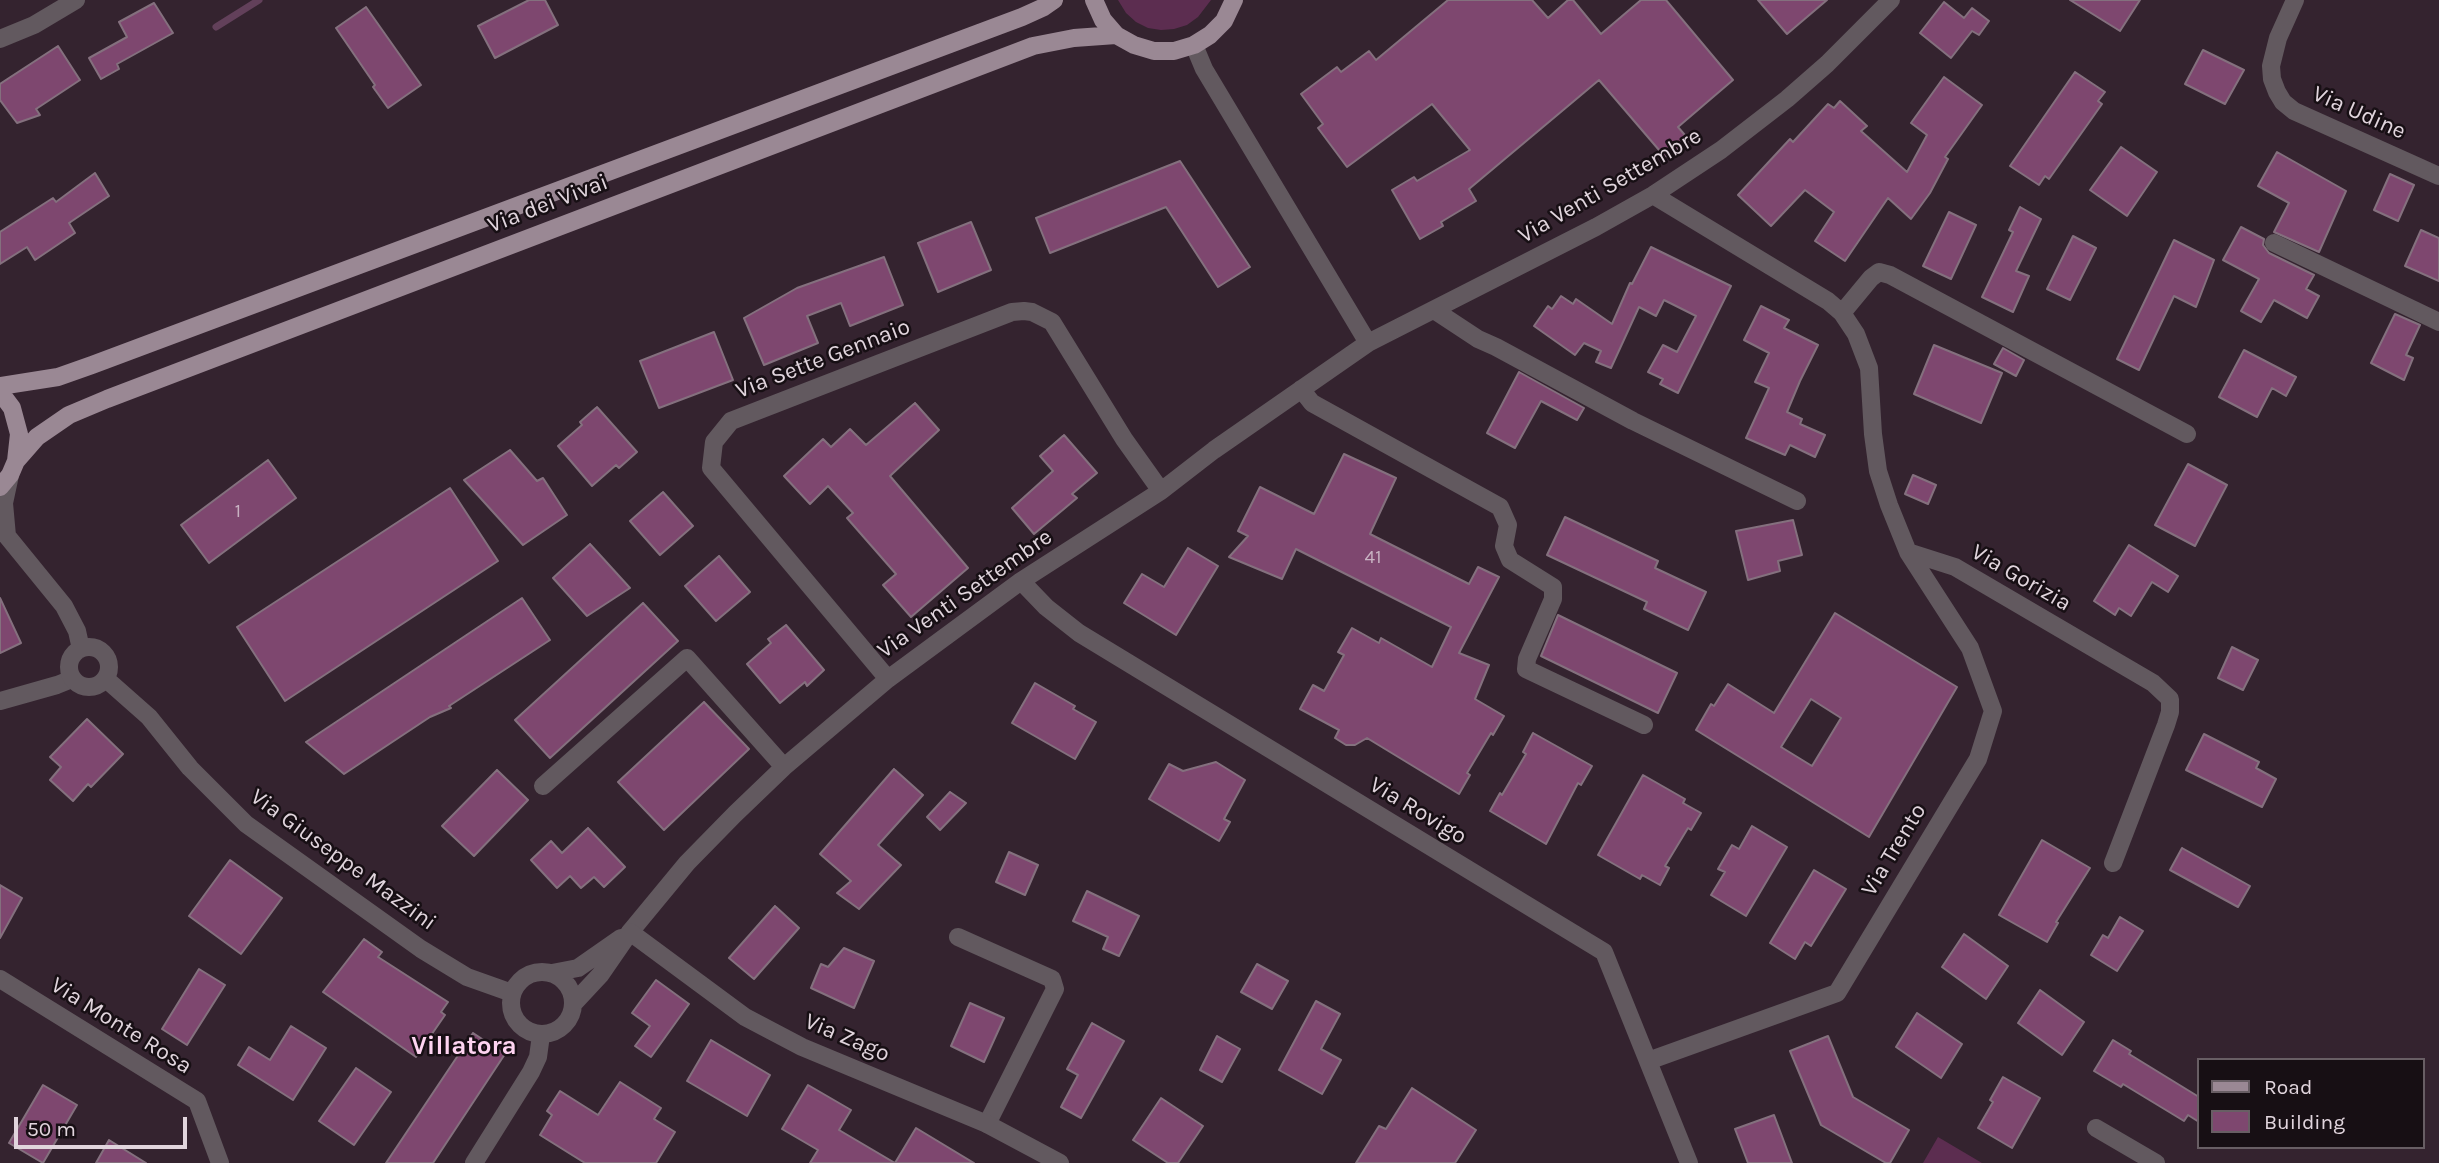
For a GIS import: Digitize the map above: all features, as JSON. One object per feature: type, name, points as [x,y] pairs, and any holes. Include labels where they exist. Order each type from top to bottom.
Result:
[{"type":"main road","name":"Via dei Vivai","points":[[0,386],[58,377],[105,360],[1022,17],[1044,8],[1054,0]]},
{"type":"main road","points":[[1094,0],[1103,20],[1116,34],[1134,45],[1154,51],[1174,51],[1194,45],[1210,35],[1224,21],[1234,0]]},
{"type":"main road","name":"Via dei Vivai","points":[[8,474],[37,438],[69,415],[107,398],[1032,46],[1116,34]]},
{"type":"main road","points":[[0,392],[12,408],[19,447],[8,474]]},
{"type":"street","points":[[0,39],[34,25],[76,0]]},
{"type":"street","name":"Via Venti Settembre","points":[[630,932],[687,863],[785,767],[888,678],[1021,581],[1161,491],[1214,450],[1368,343],[1537,258],[1653,195],[1721,150],[1787,99],[1891,0]]},
{"type":"street","name":"Via Udine","points":[[2295,0],[2278,38],[2271,66],[2272,79],[2283,102],[2294,111],[2439,176]]},
{"type":"street","points":[[1194,45],[1204,69],[1368,343]]},
{"type":"street","points":[[1653,195],[1810,289],[1842,313],[1856,334],[1869,368],[1878,471],[1908,552]]},
{"type":"street","points":[[2274,243],[2439,322]]},
{"type":"street","points":[[1842,313],[1871,278],[1880,272],[1890,275],[2187,434]]},
{"type":"street","points":[[1434,310],[1464,332],[1496,346],[1633,421],[1797,501]]},
{"type":"street","name":"Via Sette Gennaio","points":[[888,678],[711,468],[714,442],[731,421],[1013,312],[1032,312],[1052,322],[1124,439],[1161,491]]},
{"type":"street","points":[[1301,389],[1312,403],[1500,507],[1508,525],[1504,547],[1510,560],[1553,587],[1553,599],[1527,659],[1526,669],[1644,725]]},
{"type":"street","points":[[8,474],[3,530],[64,606],[77,631],[81,649]]},
{"type":"street","name":"Via Gorizia","points":[[1908,552],[1955,567],[2152,683],[2170,699],[2166,725],[2113,863]]},
{"type":"street","name":"Via Trento","points":[[1648,1061],[1837,993],[1978,759],[1993,710],[1970,648],[1908,552]]},
{"type":"street","name":"Via Rovigo","points":[[1021,581],[1046,607],[1079,633],[1604,952],[1689,1163]]},
{"type":"street","points":[[90,647],[106,655],[109,671],[106,678],[99,685],[89,688],[79,685],[72,679],[69,670],[74,654],[90,647]]},
{"type":"street","points":[[543,786],[687,658],[785,767]]},
{"type":"street","name":"Via Giuseppe Mazzini","points":[[106,678],[149,717],[190,768],[246,824],[444,964],[467,977],[512,993]]},
{"type":"street","points":[[0,701],[72,679]]},
{"type":"street","points":[[552,973],[568,985],[574,1003],[572,1013],[567,1022],[551,1034],[531,1033],[516,1021],[511,1003],[512,993],[517,985],[533,973],[578,968],[630,932]]},
{"type":"street","points":[[574,1003],[601,974],[630,932]]},
{"type":"street","name":"Via Zago","points":[[630,932],[744,1017],[802,1047],[986,1124],[1060,1163]]},
{"type":"street","points":[[958,937],[1052,979],[1055,989],[986,1124]]},
{"type":"street","name":"Via Monte Rosa","points":[[0,979],[197,1101],[220,1163]]},
{"type":"street","points":[[474,1163],[531,1072],[538,1057],[541,1035]]},
{"type":"street","points":[[2096,1128],[2156,1163]]},
{"type":"shaded area","points":[[1118,0],[1211,0],[1198,17],[1187,25],[1161,30],[1136,22]]},
{"type":"shaded area","points":[[1938,1137],[1982,1163],[1923,1163]]},
{"type":"building","points":[[529,0],[545,0],[558,25],[495,58],[478,26]]},
{"type":"building","points":[[1448,0],[1532,0],[1548,18],[1568,0],[1573,0],[1601,34],[1641,0],[1666,0],[1733,80],[1678,127],[1690,141],[1665,157],[1599,80],[1469,189],[1476,201],[1441,222],[1443,226],[1420,239],[1392,190],[1414,177],[1417,181],[1470,150],[1432,104],[1347,167],[1318,128],[1323,124],[1301,94],[1337,67],[1341,72],[1369,51],[1376,60]]},
{"type":"building","points":[[1758,0],[1827,0],[1787,34]]},
{"type":"building","points":[[2070,0],[2140,0],[2120,31]]},
{"type":"building","points":[[1944,2],[1964,18],[1972,8],[1989,21],[1979,35],[1972,31],[1951,58],[1920,33]]},
{"type":"building","points":[[154,3],[173,33],[117,64],[119,69],[101,79],[89,58],[127,37],[119,22]]},
{"type":"building","points":[[366,7],[421,85],[388,108],[336,28]]},
{"type":"building","points":[[58,46],[80,80],[36,109],[40,115],[17,123],[0,100],[0,84]]},
{"type":"building","points":[[2203,50],[2244,70],[2225,104],[2185,84]]},
{"type":"building","points":[[2075,72],[2105,92],[2098,101],[2102,104],[2049,179],[2045,176],[2039,185],[2010,166]]},
{"type":"building","points":[[1944,77],[1982,105],[1945,157],[1948,159],[1930,193],[1911,219],[1888,198],[1845,261],[1815,241],[1834,212],[1805,190],[1771,226],[1738,195],[1790,139],[1793,142],[1828,104],[1834,108],[1840,101],[1867,126],[1861,131],[1907,172],[1927,135],[1911,123]]},
{"type":"building","points":[[2121,147],[2157,172],[2127,216],[2090,190]]},
{"type":"building","points":[[2277,152],[2346,191],[2319,252],[2274,232],[2289,203],[2258,186]]},
{"type":"building","points":[[1180,161],[1250,267],[1218,287],[1166,207],[1050,253],[1036,218]]},
{"type":"building","points":[[95,173],[109,196],[69,223],[75,233],[35,260],[27,247],[0,264],[0,232],[53,198],[56,202]]},
{"type":"building","points":[[2390,174],[2414,185],[2398,221],[2374,210]]},
{"type":"building","points":[[2020,207],[2041,219],[2016,271],[2029,276],[2013,312],[1982,297],[2013,232],[2009,230]]},
{"type":"building","points":[[1949,212],[1976,225],[1951,279],[1923,266]]},
{"type":"building","points":[[971,222],[991,270],[938,292],[918,243]]},
{"type":"building","points":[[2241,227],[2264,239],[2263,245],[2269,253],[2314,275],[2306,289],[2319,296],[2307,318],[2274,300],[2261,322],[2241,311],[2259,279],[2223,260]]},
{"type":"building","points":[[2421,230],[2439,238],[2439,281],[2405,266]]},
{"type":"building","points":[[2073,236],[2096,248],[2070,300],[2047,289]]},
{"type":"building","points":[[2174,240],[2214,260],[2196,307],[2174,296],[2139,370],[2117,359]]},
{"type":"building","points":[[1651,247],[1731,286],[1678,393],[1660,384],[1663,379],[1648,372],[1663,345],[1677,352],[1696,316],[1664,300],[1656,316],[1639,307],[1611,368],[1596,362],[1601,351],[1584,343],[1575,355],[1534,326],[1548,306],[1552,309],[1561,296],[1573,304],[1576,299],[1612,324],[1630,283],[1632,284]]},
{"type":"building","points":[[884,257],[903,305],[850,326],[841,303],[807,316],[818,343],[764,365],[744,318],[797,288]]},
{"type":"building","points":[[1761,306],[1789,320],[1784,328],[1818,345],[1787,412],[1802,419],[1800,424],[1825,435],[1815,457],[1790,445],[1785,455],[1746,438],[1769,388],[1755,382],[1769,353],[1744,340]]},
{"type":"building","points":[[2395,314],[2420,325],[2406,355],[2413,358],[2404,380],[2371,363]]},
{"type":"building","points":[[714,332],[733,380],[659,408],[640,361]]},
{"type":"building","points":[[1934,345],[2002,373],[1981,423],[1914,394]]},
{"type":"building","points":[[2003,348],[2024,360],[2016,376],[1994,364]]},
{"type":"building","points":[[2244,350],[2296,377],[2286,396],[2272,388],[2257,417],[2219,397]]},
{"type":"building","points":[[1519,372],[1584,408],[1577,420],[1541,401],[1515,448],[1487,433]]},
{"type":"building","points":[[915,403],[939,430],[890,476],[968,568],[911,617],[883,585],[896,574],[847,518],[853,513],[828,486],[810,504],[784,476],[823,439],[831,447],[850,429],[866,445]]},
{"type":"building","points":[[597,407],[637,452],[619,468],[616,465],[592,486],[558,446],[582,425],[580,422]]},
{"type":"building","points":[[1064,435],[1097,473],[1072,494],[1077,498],[1034,534],[1012,508],[1053,471],[1040,456]]},
{"type":"building","points":[[510,450],[537,481],[543,478],[567,515],[523,545],[464,480]]},
{"type":"building","points":[[1344,454],[1396,478],[1370,534],[1469,584],[1478,567],[1499,577],[1459,653],[1489,665],[1475,699],[1504,716],[1467,773],[1470,775],[1459,794],[1367,738],[1355,745],[1346,745],[1335,738],[1339,730],[1300,709],[1313,685],[1324,691],[1344,655],[1338,652],[1352,628],[1379,643],[1381,638],[1432,667],[1451,627],[1296,549],[1282,579],[1229,557],[1248,536],[1238,531],[1260,487],[1314,514]]},
{"type":"building","points":[[268,460],[296,498],[209,563],[181,525]]},
{"type":"building","points":[[2188,464],[2227,485],[2195,546],[2155,525]]},
{"type":"building","points":[[1913,475],[1936,485],[1928,504],[1905,494]]},
{"type":"building","points":[[450,488],[498,561],[285,701],[237,627]]},
{"type":"building","points":[[663,492],[693,526],[660,555],[630,521]]},
{"type":"building","points":[[1565,517],[1658,561],[1655,568],[1706,592],[1688,630],[1644,609],[1647,602],[1547,555]]},
{"type":"building","points":[[1793,520],[1802,555],[1778,561],[1780,571],[1748,580],[1736,531]]},
{"type":"building","points":[[590,544],[630,588],[587,616],[553,578]]},
{"type":"building","points":[[2129,545],[2178,576],[2168,592],[2152,582],[2131,616],[2119,608],[2115,615],[2094,601]]},
{"type":"building","points":[[1188,548],[1218,566],[1176,635],[1124,603],[1142,574],[1164,587]]},
{"type":"building","points":[[719,556],[750,592],[716,621],[685,586]]},
{"type":"building","points":[[0,598],[21,643],[0,653]]},
{"type":"building","points":[[522,598],[550,640],[449,706],[451,708],[430,717],[344,774],[306,742]]},
{"type":"building","points":[[643,603],[678,641],[550,758],[515,720]]},
{"type":"building","points":[[1835,613],[1957,687],[1869,837],[1696,730],[1711,704],[1714,706],[1728,684],[1774,713]],"holes":[[[1811,699],[1841,718],[1812,766],[1781,747]]]},
{"type":"building","points":[[1558,615],[1677,673],[1658,713],[1541,656]]},
{"type":"building","points":[[786,625],[824,670],[807,686],[805,682],[780,703],[747,664],[771,643],[768,639]]},
{"type":"building","points":[[2232,647],[2258,660],[2243,690],[2218,678]]},
{"type":"building","points":[[1035,683],[1075,706],[1073,709],[1096,722],[1075,759],[1012,723]]},
{"type":"building","points":[[704,702],[749,749],[664,830],[618,782]]},
{"type":"building","points":[[87,719],[123,754],[91,787],[88,784],[73,801],[50,780],[61,767],[50,757]]},
{"type":"building","points":[[1533,733],[1592,766],[1581,785],[1578,783],[1546,844],[1490,811],[1526,754],[1523,752]]},
{"type":"building","points":[[2204,734],[2259,762],[2256,768],[2276,779],[2262,807],[2186,770]]},
{"type":"building","points":[[1216,762],[1245,780],[1224,819],[1230,822],[1219,841],[1149,799],[1169,764],[1183,771]]},
{"type":"building","points":[[894,769],[923,795],[878,845],[901,865],[859,909],[837,893],[851,881],[820,854]]},
{"type":"building","points":[[497,770],[528,800],[474,856],[442,826]]},
{"type":"building","points":[[1643,775],[1685,799],[1683,803],[1701,813],[1691,830],[1688,828],[1665,866],[1669,868],[1660,885],[1642,875],[1640,879],[1598,855]]},
{"type":"building","points":[[950,792],[966,803],[940,830],[927,817]]},
{"type":"building","points":[[1752,826],[1787,847],[1746,916],[1711,895],[1725,872],[1718,869],[1732,845],[1739,849]]},
{"type":"building","points":[[588,828],[625,867],[604,887],[594,877],[581,888],[570,876],[557,888],[531,860],[551,841],[562,853]]},
{"type":"building","points":[[2042,840],[2090,868],[2056,922],[2058,923],[2047,942],[1999,915]]},
{"type":"building","points":[[2182,848],[2250,886],[2238,907],[2170,870]]},
{"type":"building","points":[[1009,852],[1038,865],[1025,895],[996,882]]},
{"type":"building","points":[[230,860],[282,898],[241,954],[189,916]]},
{"type":"building","points":[[1814,870],[1846,889],[1811,946],[1805,942],[1795,959],[1770,943]]},
{"type":"building","points":[[0,885],[22,898],[0,938]]},
{"type":"building","points":[[1087,891],[1139,916],[1119,956],[1103,949],[1108,937],[1073,921]]},
{"type":"building","points":[[775,906],[799,928],[754,979],[729,958]]},
{"type":"building","points":[[2120,917],[2143,931],[2117,971],[2091,955],[2103,935],[2108,938]]},
{"type":"building","points":[[1964,934],[2008,966],[1986,999],[1942,967]]},
{"type":"building","points":[[364,939],[382,952],[378,957],[448,1002],[441,1012],[445,1015],[416,1057],[323,992]]},
{"type":"building","points":[[844,948],[874,961],[854,1008],[811,988],[821,964],[828,967]]},
{"type":"building","points":[[1257,964],[1288,981],[1272,1009],[1241,992]]},
{"type":"building","points":[[199,969],[225,985],[187,1045],[162,1029]]},
{"type":"building","points":[[656,980],[689,1004],[651,1057],[635,1046],[650,1026],[632,1013]]},
{"type":"building","points":[[2040,990],[2084,1022],[2062,1055],[2018,1023]]},
{"type":"building","points":[[1316,1001],[1340,1014],[1321,1049],[1341,1060],[1322,1094],[1279,1070]]},
{"type":"building","points":[[970,1003],[1004,1018],[984,1062],[951,1046]]},
{"type":"building","points":[[1917,1013],[1962,1044],[1941,1078],[1896,1047]]},
{"type":"building","points":[[1092,1023],[1124,1041],[1081,1118],[1061,1107],[1078,1075],[1067,1069]]},
{"type":"building","points":[[291,1026],[326,1048],[293,1100],[238,1065],[249,1047],[270,1060]]},
{"type":"building","points":[[473,1033],[505,1054],[433,1163],[386,1163]]},
{"type":"building","points":[[1217,1036],[1240,1049],[1222,1082],[1200,1070]]},
{"type":"building","points":[[1828,1036],[1853,1097],[1909,1130],[1890,1163],[1821,1125],[1790,1051]]},
{"type":"building","points":[[711,1040],[770,1075],[747,1116],[687,1081]]},
{"type":"building","points":[[2113,1040],[2131,1051],[2129,1054],[2198,1096],[2198,1121],[2188,1115],[2184,1121],[2123,1084],[2121,1087],[2094,1071]]},
{"type":"building","points":[[356,1068],[391,1092],[354,1145],[319,1121]]},
{"type":"building","points":[[2003,1077],[2040,1098],[2012,1148],[1978,1128]]},
{"type":"building","points":[[620,1082],[661,1108],[654,1119],[675,1132],[656,1163],[585,1163],[540,1135],[552,1115],[547,1111],[560,1091],[598,1115]]},
{"type":"building","points":[[43,1085],[77,1105],[43,1163],[9,1143]]},
{"type":"building","points":[[808,1085],[851,1110],[839,1130],[895,1163],[810,1163],[818,1150],[782,1129]]},
{"type":"building","points":[[1412,1088],[1476,1130],[1455,1163],[1356,1163],[1379,1126],[1386,1129]]},
{"type":"building","points":[[1161,1098],[1203,1126],[1178,1163],[1168,1163],[1133,1140]]},
{"type":"building","points":[[1774,1115],[1792,1163],[1748,1163],[1735,1129]]},
{"type":"building","points":[[916,1128],[974,1163],[895,1163]]},
{"type":"building","points":[[109,1140],[146,1163],[96,1163]]},
{"type":"waterway","points":[[216,27],[259,0]]},
{"type":"district","name":"Villatora","points":[[464,1047]]}]
